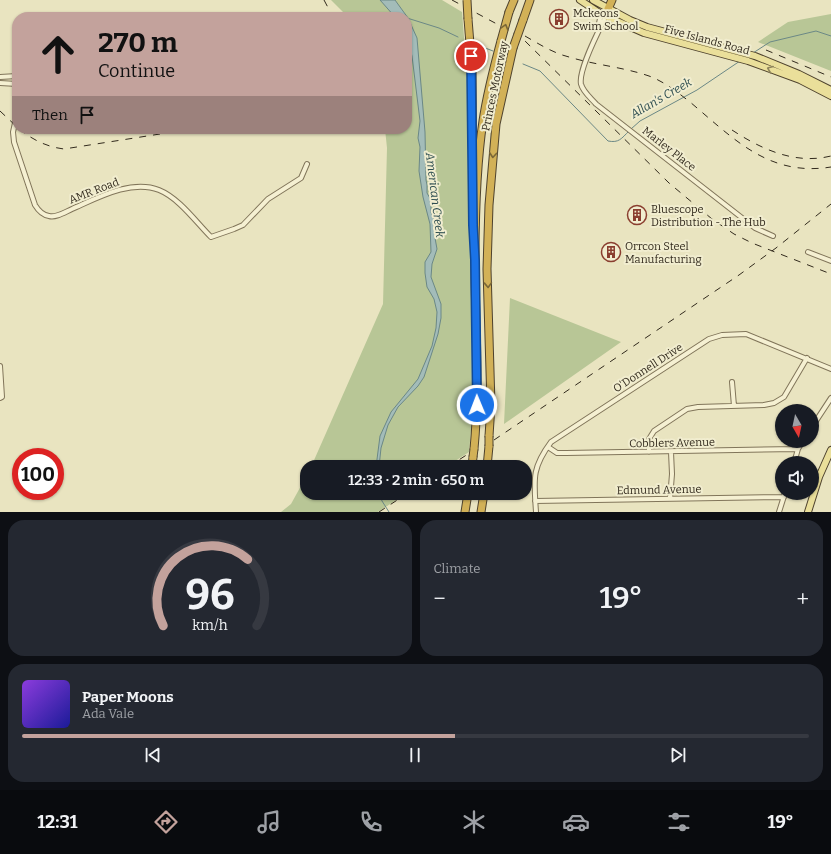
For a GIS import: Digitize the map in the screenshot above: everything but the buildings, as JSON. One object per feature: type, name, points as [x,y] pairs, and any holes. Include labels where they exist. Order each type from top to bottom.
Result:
[{"type":"highway","points":[[467,0],[472,69],[473,218],[475,260]]},
{"type":"highway","name":"Princes Motorway","points":[[473,460],[477,405],[475,260],[480,153],[491,82],[509,12],[514,0]]},
{"type":"highway","name":"Princes Motorway","points":[[488,460],[491,405],[487,269],[489,206],[496,124],[513,48],[530,0]]},
{"type":"highway","points":[[605,9],[612,0]]},
{"type":"highway","points":[[465,512],[467,500]]},
{"type":"highway","points":[[481,512],[483,500]]},
{"type":"main road","name":"Five Islands Road","points":[[580,0],[647,27],[755,56],[799,74],[831,90]]},
{"type":"main road","name":"Five Islands Road","points":[[593,0],[644,33],[748,61],[800,80],[831,96]]},
{"type":"main road","points":[[808,512],[819,477],[831,450]]},
{"type":"street","name":"Marley Place","points":[[605,9],[581,77],[581,83],[584,90],[596,104],[755,228],[773,236]]},
{"type":"street","points":[[0,77],[12,76]]},
{"type":"street","points":[[0,83],[12,84]]},
{"type":"street","name":"AMR Road","points":[[13,134],[16,151],[35,205],[39,211],[49,216],[62,214],[122,189],[147,187],[165,193],[184,209],[211,237],[243,225],[262,204],[301,178],[307,164]]},
{"type":"street","points":[[808,252],[831,261]]},
{"type":"street","name":"O'Donnell Drive","points":[[536,512],[534,475],[539,460],[548,447],[557,438],[695,348],[716,336],[746,334],[831,369]]},
{"type":"street","points":[[649,452],[649,439],[654,431],[687,410],[698,407],[764,405],[774,403],[784,397],[807,358]]},
{"type":"street","points":[[0,366],[2,397],[0,398]]},
{"type":"street","points":[[732,382],[734,406]]},
{"type":"street","points":[[819,416],[831,398]]},
{"type":"street","name":"Cobblers Avenue","points":[[548,447],[557,453],[798,449]]},
{"type":"street","points":[[796,456],[798,449]]},
{"type":"street","points":[[670,499],[672,474],[671,452]]},
{"type":"street","name":"Edmund Avenue","points":[[535,501],[775,495]]},
{"type":"street","points":[[779,512],[783,500]]},
{"type":"green space","points":[[331,0],[442,0],[462,12],[468,87],[473,409],[469,452],[457,460],[314,460],[383,304],[387,148],[386,134],[412,134],[412,12],[343,12]]},
{"type":"green space","points":[[831,14],[831,71],[758,42],[788,22]]},
{"type":"green space","points":[[510,298],[621,342],[504,424]]},
{"type":"green space","points":[[300,488],[300,500],[396,500],[378,512],[281,512],[291,504]]},
{"type":"water","points":[[380,0],[395,0],[404,12],[391,12]]},
{"type":"water","points":[[412,27],[417,38],[425,132],[427,193],[431,200],[431,212],[436,225],[437,233],[435,238],[437,249],[432,264],[431,277],[441,304],[441,318],[438,334],[424,377],[418,386],[398,407],[388,425],[381,448],[380,460],[377,460],[380,436],[391,412],[418,379],[432,346],[436,328],[437,312],[434,299],[427,287],[425,273],[425,262],[431,252],[430,224],[423,197],[419,171],[420,147],[418,138],[420,121],[412,56]]},
{"type":"waterway","name":"Allan's Creek","points":[[412,20],[439,28],[458,37]]},
{"type":"waterway","name":"Allan's Creek","points":[[753,53],[770,42],[816,31],[831,36]]},
{"type":"waterway","name":"Allan's Creek","points":[[475,44],[493,51]]},
{"type":"waterway","name":"Allan's Creek","points":[[631,129],[640,121],[697,90],[740,61]]},
{"type":"waterway","name":"Allan's Creek","points":[[523,64],[540,71],[608,141],[617,141],[629,131]]},
{"type":"waterway","name":"American Creek","points":[[382,500],[389,512]]},
{"type":"railway","points":[[324,0],[330,12]]},
{"type":"railway","points":[[452,0],[524,40],[669,183],[712,219],[734,234],[752,243],[831,274]]},
{"type":"railway","points":[[525,36],[557,53],[639,73],[660,81],[690,102],[738,141],[771,161],[809,169],[831,167]]},
{"type":"railway","points":[[766,50],[831,77]]},
{"type":"railway","points":[[0,111],[12,122]]},
{"type":"railway","points":[[732,130],[743,137],[779,154],[804,158],[831,156]]},
{"type":"railway","points":[[27,134],[52,147],[64,149],[160,134]]},
{"type":"railway","points":[[494,440],[739,275],[776,248],[831,204]]},
{"type":"railway","points":[[459,460],[468,454]]},
{"type":"railway","points":[[379,512],[397,500]]},
{"type":"place","name":"Mckeons Swim School","points":[[559,19]]},
{"type":"place","name":"Bluescope Distribution - The Hub","points":[[637,215]]},
{"type":"place","name":"Orrcon Steel Manufacturing","points":[[611,252]]},
{"type":"route","points":[[471,56],[477,405]]}]
